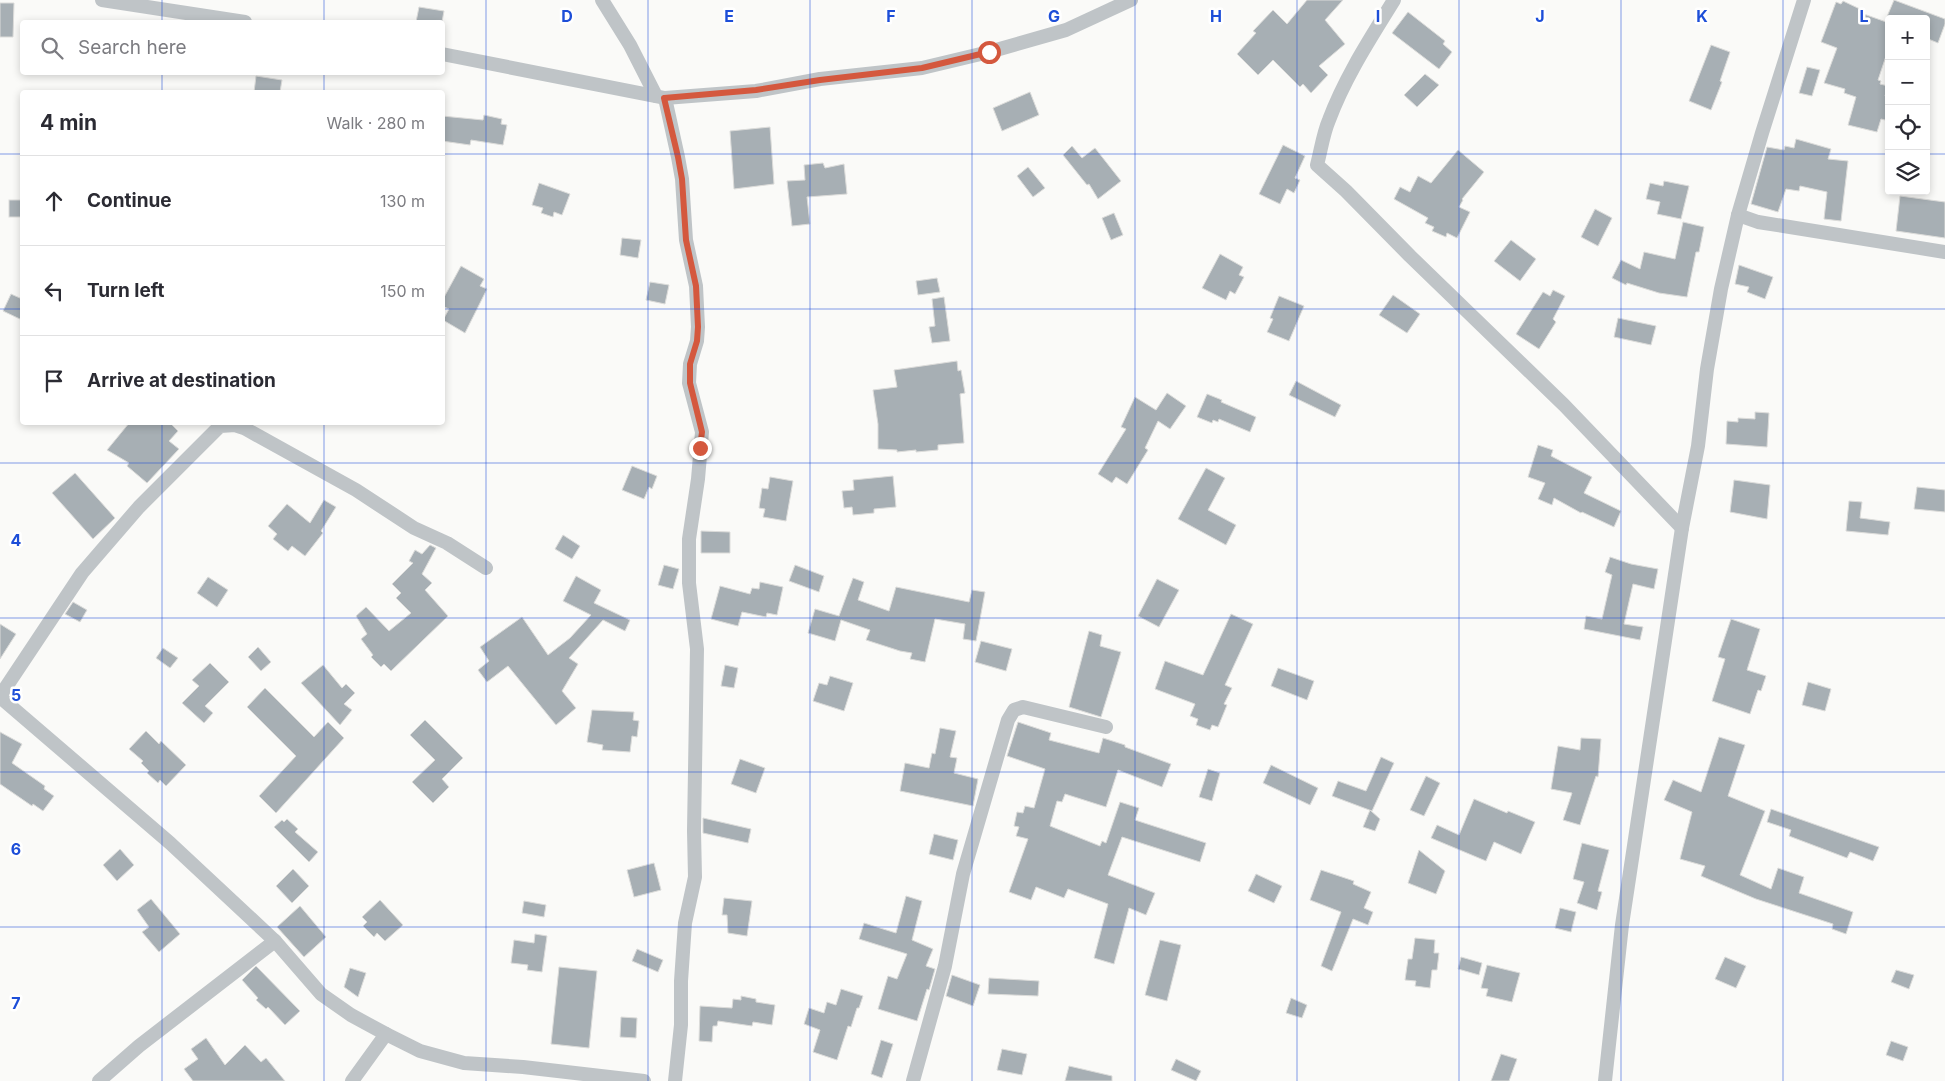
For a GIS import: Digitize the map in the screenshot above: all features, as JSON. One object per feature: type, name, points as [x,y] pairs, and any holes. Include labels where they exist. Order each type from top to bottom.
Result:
[{"type":"street","points":[[102,0],[232,20]]},
{"type":"street","points":[[602,0],[660,97],[678,157],[682,179],[686,240],[696,286],[698,327],[697,341],[690,364],[690,383],[702,432],[698,479],[689,539],[689,583],[697,648],[694,802],[695,876],[685,924],[681,981],[681,1024],[675,1081]]},
{"type":"street","points":[[445,55],[660,97],[756,90],[820,80],[922,68],[989,52],[1066,30],[1131,0]]},
{"type":"street","points":[[1394,0],[1341,89],[1328,121],[1317,165],[1346,191],[1564,405],[1682,528]]},
{"type":"street","points":[[1605,1081],[1622,925],[1682,528],[1698,446],[1707,369],[1719,298],[1738,215],[1764,125],[1804,0]]},
{"type":"street","points":[[1738,215],[1758,222],[1945,252]]},
{"type":"street","points":[[486,568],[447,543],[414,528],[356,490],[244,428],[235,425],[220,426],[139,507],[82,573],[0,697],[170,844],[275,941],[321,994],[351,1014],[420,1051],[464,1063],[523,1067],[644,1081]]},
{"type":"street","points":[[913,1081],[945,966],[963,874],[1008,720],[1014,710],[1023,707],[1106,727]]},
{"type":"street","points":[[98,1081],[139,1046],[275,941]]},
{"type":"street","points":[[352,1081],[386,1034]]},
{"type":"building","points":[[1307,0],[1343,0],[1325,20],[1345,44],[1319,66],[1328,75],[1311,93],[1303,84],[1300,87],[1273,60],[1258,75],[1237,54],[1256,33],[1253,31],[1273,10],[1287,24]]},
{"type":"building","points":[[1894,0],[1945,19],[1945,24],[1938,43],[1930,40],[1930,15],[1888,15]]},
{"type":"building","points":[[1843,1],[1862,10],[1861,13],[1885,22],[1885,59],[1878,80],[1881,81],[1880,84],[1885,85],[1885,120],[1881,119],[1877,132],[1848,125],[1856,97],[1844,93],[1845,89],[1824,83],[1837,48],[1821,42],[1836,2],[1841,4]]},
{"type":"building","points":[[0,3],[14,3],[13,37],[0,37]]},
{"type":"building","points":[[419,7],[444,11],[442,20],[416,20]]},
{"type":"building","points":[[1408,12],[1445,41],[1443,44],[1452,52],[1439,69],[1392,33]]},
{"type":"building","points":[[1711,45],[1730,52],[1720,81],[1722,82],[1711,110],[1689,101]]},
{"type":"building","points":[[1807,67],[1820,70],[1812,96],[1799,93]]},
{"type":"building","points":[[1425,74],[1439,85],[1417,107],[1404,95]]},
{"type":"building","points":[[256,76],[282,80],[280,90],[254,90]]},
{"type":"building","points":[[1030,92],[1039,115],[1002,131],[993,108]]},
{"type":"building","points":[[484,115],[502,119],[501,124],[507,125],[503,145],[471,140],[470,145],[445,141],[445,116],[483,120]]},
{"type":"building","points":[[770,127],[774,184],[734,189],[730,131]]},
{"type":"building","points":[[1796,139],[1831,149],[1828,159],[1848,161],[1841,221],[1824,219],[1827,192],[1800,186],[1799,191],[1786,189],[1778,212],[1751,204],[1767,147],[1784,150],[1785,146],[1794,148]]},
{"type":"building","points":[[1283,145],[1305,156],[1295,178],[1300,180],[1294,193],[1287,189],[1280,204],[1259,194]]},
{"type":"building","points":[[1072,146],[1082,158],[1095,148],[1121,181],[1098,199],[1089,184],[1087,185],[1063,155]]},
{"type":"building","points":[[1458,150],[1484,172],[1462,199],[1459,207],[1470,212],[1457,238],[1447,233],[1446,237],[1432,231],[1434,227],[1425,223],[1428,218],[1394,199],[1400,187],[1410,192],[1418,176],[1431,183]]},
{"type":"building","points":[[823,163],[825,168],[844,164],[847,194],[807,197],[810,224],[792,226],[787,181],[805,180],[804,165]]},
{"type":"building","points":[[1028,167],[1045,188],[1033,197],[1017,176]]},
{"type":"building","points":[[1664,181],[1689,186],[1681,219],[1657,214],[1660,202],[1646,199],[1650,183],[1663,186]]},
{"type":"building","points":[[539,183],[570,194],[562,215],[554,212],[553,217],[541,213],[543,208],[532,205]]},
{"type":"building","points":[[1900,196],[1945,202],[1945,238],[1896,231]]},
{"type":"building","points":[[9,200],[20,200],[20,217],[9,217]]},
{"type":"building","points":[[1595,209],[1612,218],[1598,246],[1581,237]]},
{"type":"building","points":[[1114,213],[1123,235],[1111,240],[1102,218]]},
{"type":"building","points":[[1683,222],[1704,227],[1699,252],[1696,252],[1687,297],[1659,293],[1627,283],[1626,285],[1612,278],[1621,260],[1640,269],[1644,252],[1675,259]]},
{"type":"building","points":[[622,238],[641,240],[638,258],[620,255]]},
{"type":"building","points":[[1511,240],[1536,259],[1520,281],[1494,261]]},
{"type":"building","points":[[1220,254],[1243,267],[1239,275],[1244,277],[1235,294],[1230,291],[1226,300],[1202,288]]},
{"type":"building","points":[[1739,265],[1773,277],[1765,299],[1747,292],[1749,287],[1735,284]]},
{"type":"building","points":[[461,266],[484,279],[480,286],[487,289],[465,333],[445,321],[445,316],[449,309],[445,307],[445,295]]},
{"type":"building","points":[[937,278],[940,292],[918,295],[916,281]]},
{"type":"building","points":[[650,282],[669,285],[665,304],[646,300]]},
{"type":"building","points":[[1553,290],[1565,296],[1553,319],[1556,322],[1539,349],[1516,334],[1543,292],[1550,296]]},
{"type":"building","points":[[11,294],[20,298],[20,319],[3,311]]},
{"type":"building","points":[[1393,295],[1420,314],[1407,333],[1379,315]]},
{"type":"building","points":[[1279,296],[1304,306],[1289,341],[1267,332],[1273,319],[1270,318]]},
{"type":"building","points":[[944,297],[950,341],[932,343],[929,327],[935,326],[932,299]]},
{"type":"building","points":[[1618,318],[1656,326],[1651,345],[1614,337]]},
{"type":"building","points":[[957,361],[958,371],[961,370],[965,393],[960,394],[964,443],[938,445],[938,450],[916,452],[916,450],[897,452],[897,450],[878,449],[878,424],[873,390],[897,387],[894,370]]},
{"type":"building","points":[[1296,381],[1341,405],[1335,417],[1289,395]]},
{"type":"building","points":[[1167,393],[1186,406],[1170,429],[1158,421],[1145,448],[1148,450],[1127,484],[1116,477],[1112,483],[1098,474],[1126,429],[1121,427],[1135,397],[1156,410]]},
{"type":"building","points":[[1207,394],[1256,417],[1250,432],[1219,419],[1218,422],[1213,420],[1212,423],[1197,417]]},
{"type":"building","points":[[1755,412],[1769,413],[1767,447],[1726,444],[1727,421],[1738,422],[1738,418],[1755,419]]},
{"type":"building","points":[[128,425],[172,425],[178,431],[169,441],[179,449],[147,483],[127,466],[129,463],[107,450]]},
{"type":"building","points":[[1538,445],[1553,450],[1551,456],[1592,477],[1584,493],[1621,511],[1614,527],[1581,513],[1554,498],[1552,505],[1538,499],[1545,483],[1528,477]]},
{"type":"building","points":[[632,466],[657,476],[652,489],[649,487],[644,499],[622,490]]},
{"type":"building","points":[[1206,468],[1225,478],[1208,510],[1236,525],[1226,545],[1178,519]]},
{"type":"building","points":[[75,473],[115,518],[93,539],[52,493]]},
{"type":"building","points":[[893,476],[896,507],[874,509],[874,513],[853,515],[852,507],[844,508],[842,491],[854,490],[853,480]]},
{"type":"building","points":[[770,477],[793,481],[786,521],[763,517],[765,509],[759,508],[762,488],[768,489]]},
{"type":"building","points":[[1734,480],[1770,485],[1767,519],[1730,512]]},
{"type":"building","points":[[1917,487],[1945,490],[1945,512],[1914,509]]},
{"type":"building","points":[[324,500],[336,507],[321,531],[323,533],[305,556],[292,546],[288,551],[273,539],[277,534],[268,526],[287,504],[310,523]]},
{"type":"building","points":[[1849,501],[1862,502],[1860,518],[1890,522],[1888,535],[1846,531]]},
{"type":"building","points":[[701,531],[730,532],[730,553],[701,553]]},
{"type":"building","points":[[563,535],[580,546],[572,559],[555,549]]},
{"type":"building","points":[[430,545],[436,548],[422,574],[432,583],[425,590],[448,616],[391,671],[384,664],[381,667],[371,657],[373,655],[361,639],[367,634],[356,616],[366,607],[389,631],[411,613],[396,598],[401,593],[392,584],[413,563],[409,561],[415,550],[422,554]]},
{"type":"building","points":[[1610,557],[1631,564],[1658,569],[1654,589],[1633,584],[1624,624],[1643,627],[1640,640],[1584,629],[1586,616],[1602,619],[1612,575],[1605,572]]},
{"type":"building","points":[[664,565],[679,569],[673,589],[658,585]]},
{"type":"building","points":[[795,565],[824,576],[819,592],[789,581]]},
{"type":"building","points":[[576,576],[601,590],[594,603],[630,620],[625,631],[603,620],[569,658],[578,664],[562,691],[576,708],[556,725],[508,666],[487,682],[478,670],[489,661],[480,647],[522,617],[548,655],[570,638],[591,615],[563,601]]},
{"type":"building","points":[[208,577],[228,590],[217,607],[197,593]]},
{"type":"building","points":[[853,578],[864,582],[858,600],[889,611],[896,587],[969,602],[972,590],[985,592],[976,641],[963,639],[965,624],[935,619],[925,662],[910,659],[912,653],[866,640],[870,630],[841,620],[835,641],[808,633],[815,609],[839,616]]},
{"type":"building","points":[[1157,579],[1179,590],[1159,627],[1138,616]]},
{"type":"building","points":[[760,582],[783,587],[777,615],[767,613],[766,617],[742,612],[738,626],[711,619],[720,586],[750,594],[752,588],[759,589]]},
{"type":"building","points":[[73,602],[87,610],[80,622],[65,614]]},
{"type":"building","points":[[1231,614],[1253,624],[1225,685],[1232,688],[1224,704],[1227,705],[1218,727],[1212,725],[1210,730],[1196,725],[1198,719],[1190,716],[1195,704],[1155,689],[1165,661],[1203,675]]},
{"type":"building","points":[[1731,619],[1760,629],[1747,670],[1766,676],[1761,691],[1758,690],[1750,714],[1712,701],[1725,659],[1718,657]]},
{"type":"building","points":[[0,624],[16,634],[0,659]]},
{"type":"building","points":[[1089,631],[1102,635],[1100,646],[1121,652],[1101,717],[1069,707]]},
{"type":"building","points":[[981,641],[1012,649],[1006,671],[975,662]]},
{"type":"building","points":[[258,647],[271,662],[261,671],[248,657]]},
{"type":"building","points":[[163,648],[178,658],[170,668],[156,658]]},
{"type":"building","points":[[210,663],[229,682],[205,706],[213,713],[204,723],[182,703],[199,686],[192,680]]},
{"type":"building","points":[[323,665],[342,688],[346,684],[355,693],[344,704],[352,710],[340,725],[301,683]]},
{"type":"building","points":[[725,665],[738,668],[734,688],[721,686]]},
{"type":"building","points":[[1278,668],[1314,681],[1307,700],[1271,686]]},
{"type":"building","points":[[830,676],[853,683],[844,711],[813,701],[819,683],[827,685]]},
{"type":"building","points":[[1808,682],[1831,689],[1825,711],[1802,705]]},
{"type":"building","points":[[265,688],[314,737],[328,722],[344,738],[276,813],[259,796],[296,756],[247,707]]},
{"type":"building","points":[[592,710],[634,712],[633,720],[639,721],[637,737],[632,736],[630,752],[602,750],[603,745],[587,742]]},
{"type":"building","points":[[425,720],[463,758],[442,779],[449,787],[433,803],[412,782],[435,760],[410,735]]},
{"type":"building","points":[[1018,722],[1051,733],[1049,740],[1099,753],[1103,738],[1171,764],[1162,787],[1118,770],[1106,807],[1065,794],[1062,802],[1057,801],[1050,826],[1100,846],[1102,841],[1106,843],[1120,802],[1139,808],[1135,820],[1206,843],[1200,862],[1122,837],[1108,875],[1155,893],[1146,915],[1129,908],[1114,964],[1094,958],[1108,904],[1068,889],[1064,898],[1036,887],[1031,900],[1009,892],[1028,839],[1016,836],[1019,827],[1014,826],[1017,812],[1023,813],[1025,806],[1034,808],[1045,769],[1007,756]]},
{"type":"building","points":[[940,728],[956,731],[950,757],[957,758],[954,773],[978,779],[973,806],[900,791],[905,763],[929,768],[932,753],[935,754]]},
{"type":"building","points":[[146,731],[159,744],[161,741],[186,765],[166,786],[160,780],[158,783],[147,773],[149,771],[141,763],[143,761],[129,749]]},
{"type":"building","points":[[0,732],[22,744],[12,763],[45,786],[44,789],[54,796],[43,811],[33,804],[32,806],[0,784]]},
{"type":"building","points":[[1719,737],[1745,745],[1728,796],[1765,811],[1740,875],[1771,889],[1778,868],[1804,877],[1799,893],[1853,912],[1846,934],[1832,929],[1833,924],[1756,899],[1701,876],[1705,866],[1680,859],[1692,812],[1664,800],[1673,780],[1701,792]]},
{"type":"building","points":[[1581,738],[1601,739],[1598,777],[1596,776],[1580,825],[1563,820],[1572,793],[1551,789],[1558,746],[1580,750]]},
{"type":"building","points":[[1381,757],[1394,763],[1372,811],[1332,796],[1338,781],[1366,791]]},
{"type":"building","points":[[740,759],[765,768],[756,793],[731,784]]},
{"type":"building","points":[[1271,765],[1318,788],[1310,805],[1263,783]]},
{"type":"building","points":[[1208,769],[1220,773],[1212,801],[1199,797]]},
{"type":"building","points":[[1426,776],[1440,783],[1424,816],[1410,810]]},
{"type":"building","points":[[1474,799],[1535,822],[1521,854],[1494,842],[1486,861],[1431,838],[1437,825],[1459,835]]},
{"type":"building","points":[[1771,809],[1879,847],[1873,861],[1850,852],[1847,858],[1789,836],[1791,830],[1767,822]]},
{"type":"building","points":[[1370,810],[1380,819],[1375,831],[1363,827]]},
{"type":"building","points":[[703,818],[751,829],[748,843],[703,833]]},
{"type":"building","points":[[287,819],[298,829],[295,832],[318,852],[309,862],[274,827],[282,820],[284,822]]},
{"type":"building","points":[[934,834],[958,840],[953,860],[929,854]]},
{"type":"building","points":[[1582,843],[1609,850],[1598,891],[1602,892],[1597,910],[1577,903],[1584,882],[1573,879]]},
{"type":"building","points":[[120,849],[134,865],[117,881],[103,865]]},
{"type":"building","points":[[1419,850],[1445,871],[1436,894],[1408,883]]},
{"type":"building","points":[[654,863],[661,890],[634,897],[627,870]]},
{"type":"building","points":[[293,869],[309,886],[292,903],[276,886]]},
{"type":"building","points":[[1321,870],[1354,881],[1353,884],[1371,892],[1364,908],[1373,912],[1368,925],[1353,919],[1332,971],[1321,966],[1341,912],[1310,900]]},
{"type":"building","points":[[1256,874],[1282,886],[1274,903],[1248,891]]},
{"type":"building","points":[[906,896],[922,901],[912,940],[933,949],[926,966],[935,969],[917,1021],[878,1009],[888,976],[897,979],[907,954],[859,939],[864,923],[896,933]]},
{"type":"building","points":[[724,898],[752,901],[747,936],[728,933],[727,915],[722,915]]},
{"type":"building","points":[[151,899],[180,934],[159,952],[142,932],[149,927],[137,910]]},
{"type":"building","points":[[380,900],[403,925],[385,941],[377,933],[374,937],[363,926],[367,922],[362,917]]},
{"type":"building","points":[[524,901],[546,905],[544,917],[522,913]]},
{"type":"building","points":[[300,906],[326,937],[304,957],[277,927]]},
{"type":"building","points":[[1560,908],[1576,912],[1571,932],[1555,928]]},
{"type":"building","points":[[535,934],[547,936],[542,972],[527,970],[528,965],[511,963],[514,940],[534,943]]},
{"type":"building","points":[[1415,938],[1435,940],[1434,953],[1439,953],[1437,970],[1432,970],[1430,988],[1415,986],[1416,981],[1405,980],[1408,959],[1412,959]]},
{"type":"building","points":[[1160,940],[1181,945],[1167,1001],[1145,995]]},
{"type":"building","points":[[637,949],[663,960],[658,972],[632,961]]},
{"type":"building","points":[[1461,957],[1482,963],[1479,975],[1458,969]]},
{"type":"building","points":[[1725,957],[1746,966],[1736,988],[1715,979]]},
{"type":"building","points":[[1487,965],[1520,973],[1512,1002],[1486,996],[1488,989],[1481,988]]},
{"type":"building","points":[[256,966],[300,1011],[285,1025],[268,1007],[266,1009],[256,1000],[258,998],[242,980]]},
{"type":"building","points":[[559,967],[597,971],[589,1048],[551,1044]]},
{"type":"building","points":[[350,968],[366,973],[358,997],[344,987]]},
{"type":"building","points":[[1896,970],[1914,975],[1909,989],[1891,982]]},
{"type":"building","points":[[952,975],[980,985],[973,1006],[946,996]]},
{"type":"building","points":[[989,978],[1039,981],[1038,996],[988,994]]},
{"type":"building","points":[[841,989],[863,996],[851,1027],[848,1026],[837,1060],[813,1052],[820,1030],[804,1024],[809,1008],[824,1013],[827,1002],[836,1005]]},
{"type":"building","points":[[741,996],[756,999],[756,1002],[775,1005],[772,1025],[753,1022],[752,1026],[718,1021],[717,1026],[713,1026],[712,1042],[699,1041],[700,1006],[732,1008],[733,999],[741,1000]]},
{"type":"building","points":[[1291,998],[1307,1005],[1302,1018],[1286,1013]]},
{"type":"building","points":[[621,1017],[637,1018],[636,1038],[620,1037]]},
{"type":"building","points":[[206,1038],[225,1065],[245,1045],[261,1062],[266,1058],[285,1081],[193,1081],[184,1069],[198,1059],[191,1049]]},
{"type":"building","points":[[881,1040],[893,1044],[882,1078],[871,1074]]},
{"type":"building","points":[[1891,1041],[1908,1047],[1903,1061],[1886,1055]]},
{"type":"building","points":[[1002,1049],[1027,1054],[1022,1075],[997,1070]]},
{"type":"building","points":[[1501,1054],[1517,1059],[1509,1081],[1491,1081]]},
{"type":"building","points":[[1176,1059],[1201,1071],[1196,1081],[1171,1070]]},
{"type":"building","points":[[1069,1066],[1112,1076],[1112,1081],[1065,1081]]},
{"type":"route","points":[[700,448],[702,432],[690,383],[690,364],[697,341],[698,327],[696,286],[686,240],[682,179],[664,98],[756,90],[820,80],[922,68],[989,52]]}]
